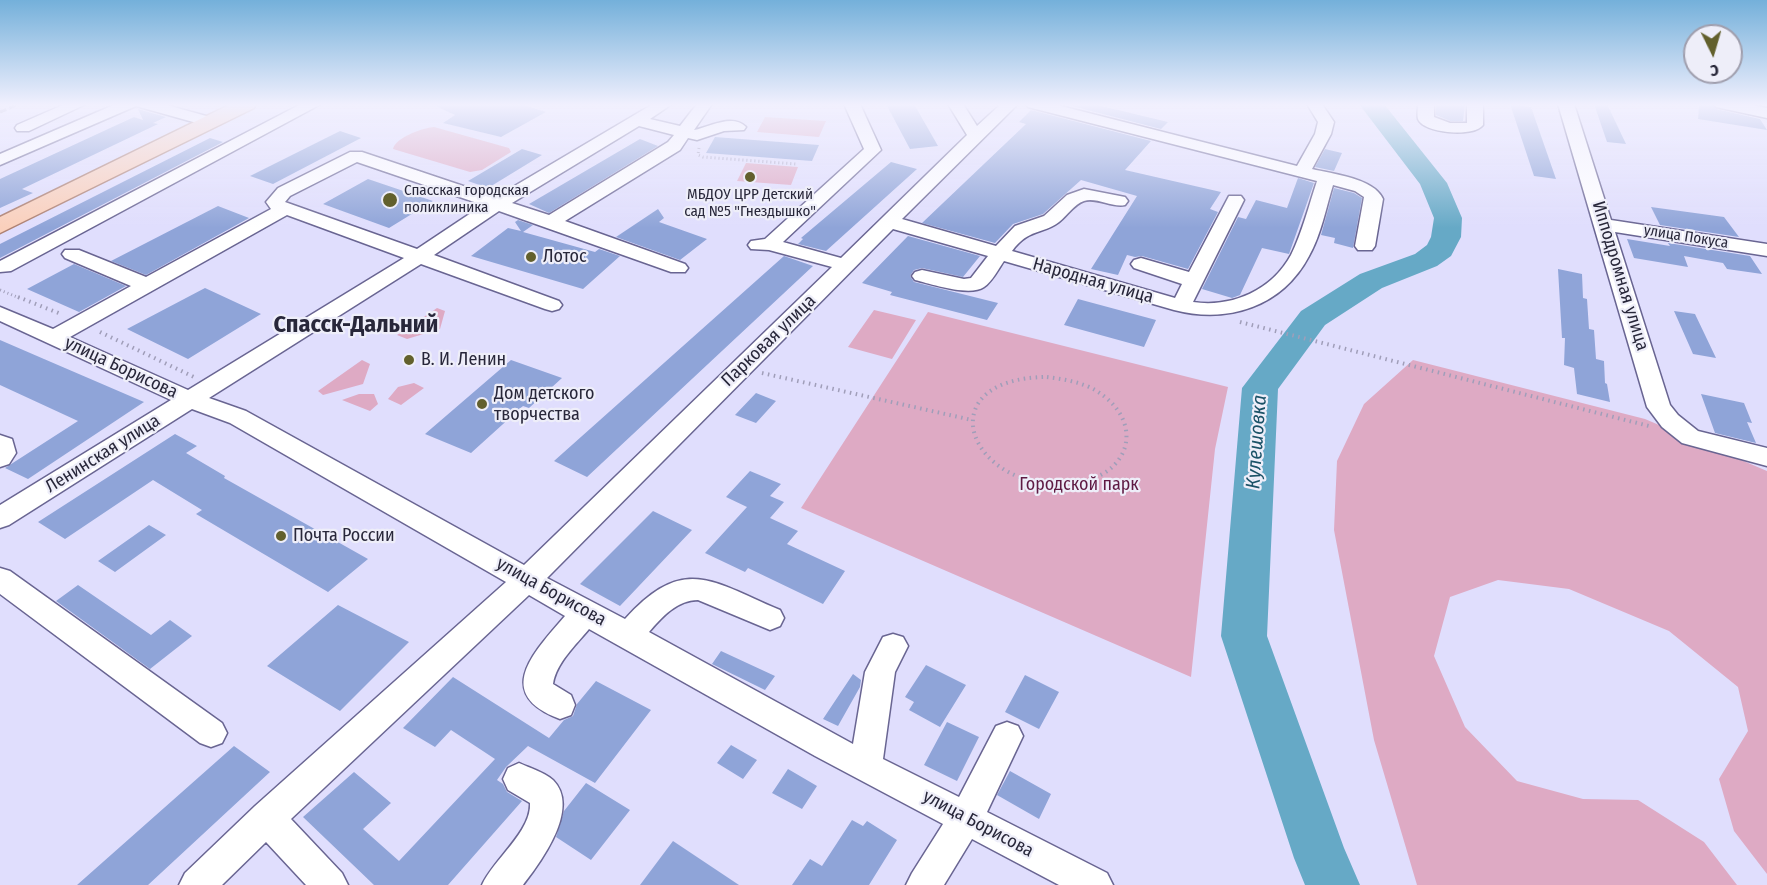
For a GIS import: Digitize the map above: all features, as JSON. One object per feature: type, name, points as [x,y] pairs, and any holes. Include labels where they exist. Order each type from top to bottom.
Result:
[{"type":"main road","points":[[0,226],[165,145]]},
{"type":"street","points":[[0,160],[34,145]]},
{"type":"street","points":[[4,267],[234,145]]},
{"type":"street","name":"Ленинская улица","points":[[0,518],[417,258],[497,204],[595,145]]},
{"type":"street","points":[[551,222],[674,145]]},
{"type":"street","points":[[846,265],[761,245],[873,150],[871,145]]},
{"type":"street","name":"Парковая улица","points":[[197,885],[528,579],[967,145]]},
{"type":"street","points":[[1199,145],[1361,187],[1372,194],[1374,199],[1365,246]]},
{"type":"street","points":[[1303,171],[1317,145]]},
{"type":"street","name":"Ипподромная улица","points":[[1579,145],[1659,407],[1670,421],[1690,437]]},
{"type":"street","points":[[552,305],[417,258],[275,202],[284,192],[356,156],[678,268]]},
{"type":"street","name":"Народная улица","points":[[891,222],[1181,306],[1226,310],[1257,300],[1271,291],[1297,262],[1327,177]]},
{"type":"street","points":[[922,276],[964,285],[977,283],[999,254],[1022,230],[1051,220],[1079,196],[1093,195],[1119,201]]},
{"type":"street","points":[[1181,306],[1235,200]]},
{"type":"street","points":[[54,337],[286,208]]},
{"type":"street","name":"улица Покуса","points":[[1604,225],[1767,250]]},
{"type":"street","points":[[72,254],[147,285]]},
{"type":"street","points":[[1141,264],[1182,276],[1193,282]]},
{"type":"street","name":"улица Борисова","points":[[0,314],[202,393],[238,417],[826,746],[1095,885]]},
{"type":"street","points":[[1690,437],[1767,457]]},
{"type":"street","points":[[0,443],[3,444],[4,453],[0,458]]},
{"type":"street","points":[[0,579],[211,733]]},
{"type":"street","points":[[629,635],[668,597],[682,589],[690,588],[700,589],[770,618]]},
{"type":"street","points":[[560,705],[547,699],[537,689],[538,678],[549,659],[585,613]]},
{"type":"street","points":[[866,765],[880,672],[893,646]]},
{"type":"street","points":[[924,885],[966,819],[1007,736]]},
{"type":"street","points":[[500,885],[532,842],[546,809],[546,799],[540,791],[519,779]]},
{"type":"street","points":[[267,818],[330,885]]},
{"type":"path","points":[[700,145],[697,152],[703,157],[796,164]]},
{"type":"path","points":[[0,290],[80,322],[202,393]]},
{"type":"path","points":[[1258,327],[1690,437]]},
{"type":"path","points":[[741,366],[771,376],[972,420]]},
{"type":"path","points":[[1047,376],[1072,381],[1087,387],[1113,404],[1125,420],[1129,439],[1123,456],[1110,471],[1090,481],[1065,485],[1038,483],[1012,475],[992,462],[978,446],[971,428],[972,420],[974,411],[984,396],[1001,384],[1023,378],[1047,376]]},
{"type":"green space","points":[[395,145],[499,145],[509,148],[511,152],[482,170],[470,172],[393,149]]},
{"type":"green space","points":[[746,163],[798,167],[791,185],[737,181]]},
{"type":"green space","points":[[437,308],[445,311],[440,329],[407,339],[397,335]]},
{"type":"green space","points":[[874,310],[916,320],[892,359],[848,347]]},
{"type":"green space","name":"Городской парк","points":[[928,312],[1228,387],[1215,449],[1191,677],[801,508]]},
{"type":"green space","points":[[362,360],[370,364],[363,384],[323,395],[318,391]]},
{"type":"green space","points":[[1413,360],[1645,419],[1767,471],[1767,874],[1734,831],[1719,779],[1748,731],[1738,687],[1669,631],[1569,589],[1498,580],[1450,597],[1434,656],[1465,727],[1517,781],[1583,799],[1638,800],[1704,842],[1737,885],[1417,885],[1374,740],[1334,530],[1337,461],[1364,404]]},
{"type":"green space","points":[[414,383],[424,388],[401,405],[388,399],[398,387]]},
{"type":"green space","points":[[359,394],[374,394],[378,404],[370,411],[342,400]]},
{"type":"building","points":[[73,145],[113,145],[22,189],[33,193],[0,208],[0,179]]},
{"type":"building","points":[[196,145],[217,145],[0,258],[0,244]]},
{"type":"building","points":[[311,145],[347,145],[273,184],[250,176]]},
{"type":"building","points":[[629,145],[658,146],[549,213],[529,204]]},
{"type":"building","points":[[710,145],[819,145],[812,161],[706,153]]},
{"type":"building","points":[[908,145],[938,146],[910,149]]},
{"type":"building","points":[[1004,145],[1147,145],[1125,170],[1221,192],[1210,209],[1218,212],[1188,269],[1142,256],[1127,255],[1118,275],[1091,269],[1137,196],[1081,180],[1043,214],[1013,224],[995,243],[922,223]]},
{"type":"building","points":[[1524,145],[1544,145],[1556,179],[1534,176]]},
{"type":"building","points":[[522,149],[542,155],[488,188],[468,181]]},
{"type":"building","points":[[1325,149],[1342,153],[1334,171],[1315,167]]},
{"type":"building","points":[[891,162],[917,169],[826,251],[798,244],[803,239],[801,238]]},
{"type":"building","points":[[1298,178],[1314,183],[1289,254],[1262,248],[1240,295],[1232,298],[1202,289],[1238,217],[1246,219],[1256,200],[1287,208]]},
{"type":"building","points":[[368,179],[433,201],[389,228],[323,204]]},
{"type":"building","points":[[1334,188],[1354,193],[1362,198],[1353,248],[1334,243],[1335,238],[1321,235]]},
{"type":"building","points":[[218,206],[249,218],[146,275],[111,261]]},
{"type":"building","points":[[1651,207],[1724,217],[1739,237],[1660,225]]},
{"type":"building","points":[[658,209],[664,218],[659,222],[707,239],[680,260],[616,237]]},
{"type":"building","points":[[518,220],[533,225],[523,232],[595,252],[599,249],[620,256],[583,289],[471,256],[508,228],[521,231],[515,222]]},
{"type":"building","points":[[908,236],[980,256],[963,277],[922,268],[914,270],[910,276],[914,282],[998,303],[987,320],[890,295],[892,292],[862,283]]},
{"type":"building","points":[[1627,239],[1750,256],[1762,274],[1727,269],[1723,263],[1684,256],[1688,267],[1634,258]]},
{"type":"building","points":[[784,256],[813,266],[587,477],[554,461]]},
{"type":"building","points":[[74,264],[126,286],[79,312],[27,289]]},
{"type":"building","points":[[1558,269],[1582,274],[1583,298],[1587,299],[1589,329],[1594,330],[1596,359],[1604,361],[1605,383],[1610,402],[1577,394],[1574,368],[1564,365],[1565,338],[1562,338]]},
{"type":"building","points":[[205,288],[261,314],[188,359],[127,329]]},
{"type":"building","points":[[1078,299],[1156,320],[1144,347],[1064,325]]},
{"type":"building","points":[[1674,311],[1695,314],[1716,358],[1693,354]]},
{"type":"building","points":[[0,340],[144,402],[28,479],[5,468],[78,421],[0,385]]},
{"type":"building","name":"Дом детского творчества","points":[[511,360],[562,378],[529,408],[523,406],[471,453],[425,434]]},
{"type":"building","points":[[756,393],[776,401],[756,423],[735,415]]},
{"type":"building","points":[[1701,394],[1744,403],[1752,423],[1747,422],[1756,443],[1715,433]]},
{"type":"building","points":[[175,434],[197,446],[186,453],[225,476],[224,478],[368,559],[328,592],[196,514],[202,510],[153,480],[65,539],[38,522]]},
{"type":"building","points":[[750,471],[781,484],[770,496],[784,502],[770,518],[798,531],[787,544],[845,571],[823,604],[748,568],[745,572],[705,553],[747,507],[726,497]]},
{"type":"building","points":[[653,511],[692,530],[620,606],[580,584]]},
{"type":"building","points":[[149,525],[166,535],[115,572],[98,561]]},
{"type":"building","points":[[78,585],[151,635],[170,620],[192,636],[150,669],[56,601]]},
{"type":"building","points":[[338,605],[409,642],[340,711],[267,666]]},
{"type":"building","points":[[721,651],[775,676],[765,690],[712,664]]},
{"type":"building","points":[[926,665],[966,685],[940,727],[909,710],[914,702],[905,697]]},
{"type":"building","points":[[853,674],[861,680],[860,687],[838,726],[823,719]]},
{"type":"building","points":[[1025,675],[1059,692],[1039,729],[1005,712]]},
{"type":"building","points":[[453,677],[549,738],[564,720],[573,716],[577,704],[596,681],[651,710],[595,783],[528,746],[506,767],[497,780],[503,784],[507,792],[522,801],[448,885],[374,885],[303,817],[354,772],[391,803],[363,829],[399,861],[495,759],[451,730],[435,747],[403,728]]},
{"type":"building","points":[[947,722],[979,737],[957,781],[924,765]]},
{"type":"building","points":[[731,745],[757,760],[743,779],[717,763]]},
{"type":"building","points":[[234,746],[270,772],[148,885],[77,885]]},
{"type":"building","points":[[788,769],[817,786],[802,809],[772,793]]},
{"type":"building","points":[[1010,771],[1051,794],[1039,819],[997,795]]},
{"type":"building","points":[[586,783],[630,810],[591,860],[556,837],[564,811]]},
{"type":"building","points":[[852,820],[863,826],[867,821],[897,840],[869,885],[792,885],[810,859],[822,866]]},
{"type":"building","points":[[673,841],[739,885],[640,885]]},
{"type":"waterway","name":"Кулешовка","points":[[1333,885],[1321,858],[1244,636],[1260,388],[1313,318],[1371,281],[1426,260],[1440,250],[1446,237],[1448,218],[1433,183],[1403,145]]},
{"type":"place","name":"МБДОУ ЦРР Детский сад №5 \"Гнездышко\"","points":[[750,177]]},
{"type":"place","name":"Спасская городская поликлиника","points":[[390,200]]},
{"type":"place","name":"Лотос","points":[[531,257]]},
{"type":"place","name":"В. И. Ленин","points":[[409,360]]},
{"type":"place","name":"Дом детского творчества","points":[[482,404]]},
{"type":"place","name":"Почта России","points":[[281,536]]},
{"type":"district","name":"Спасск-Дальний","points":[[356,325]]}]
